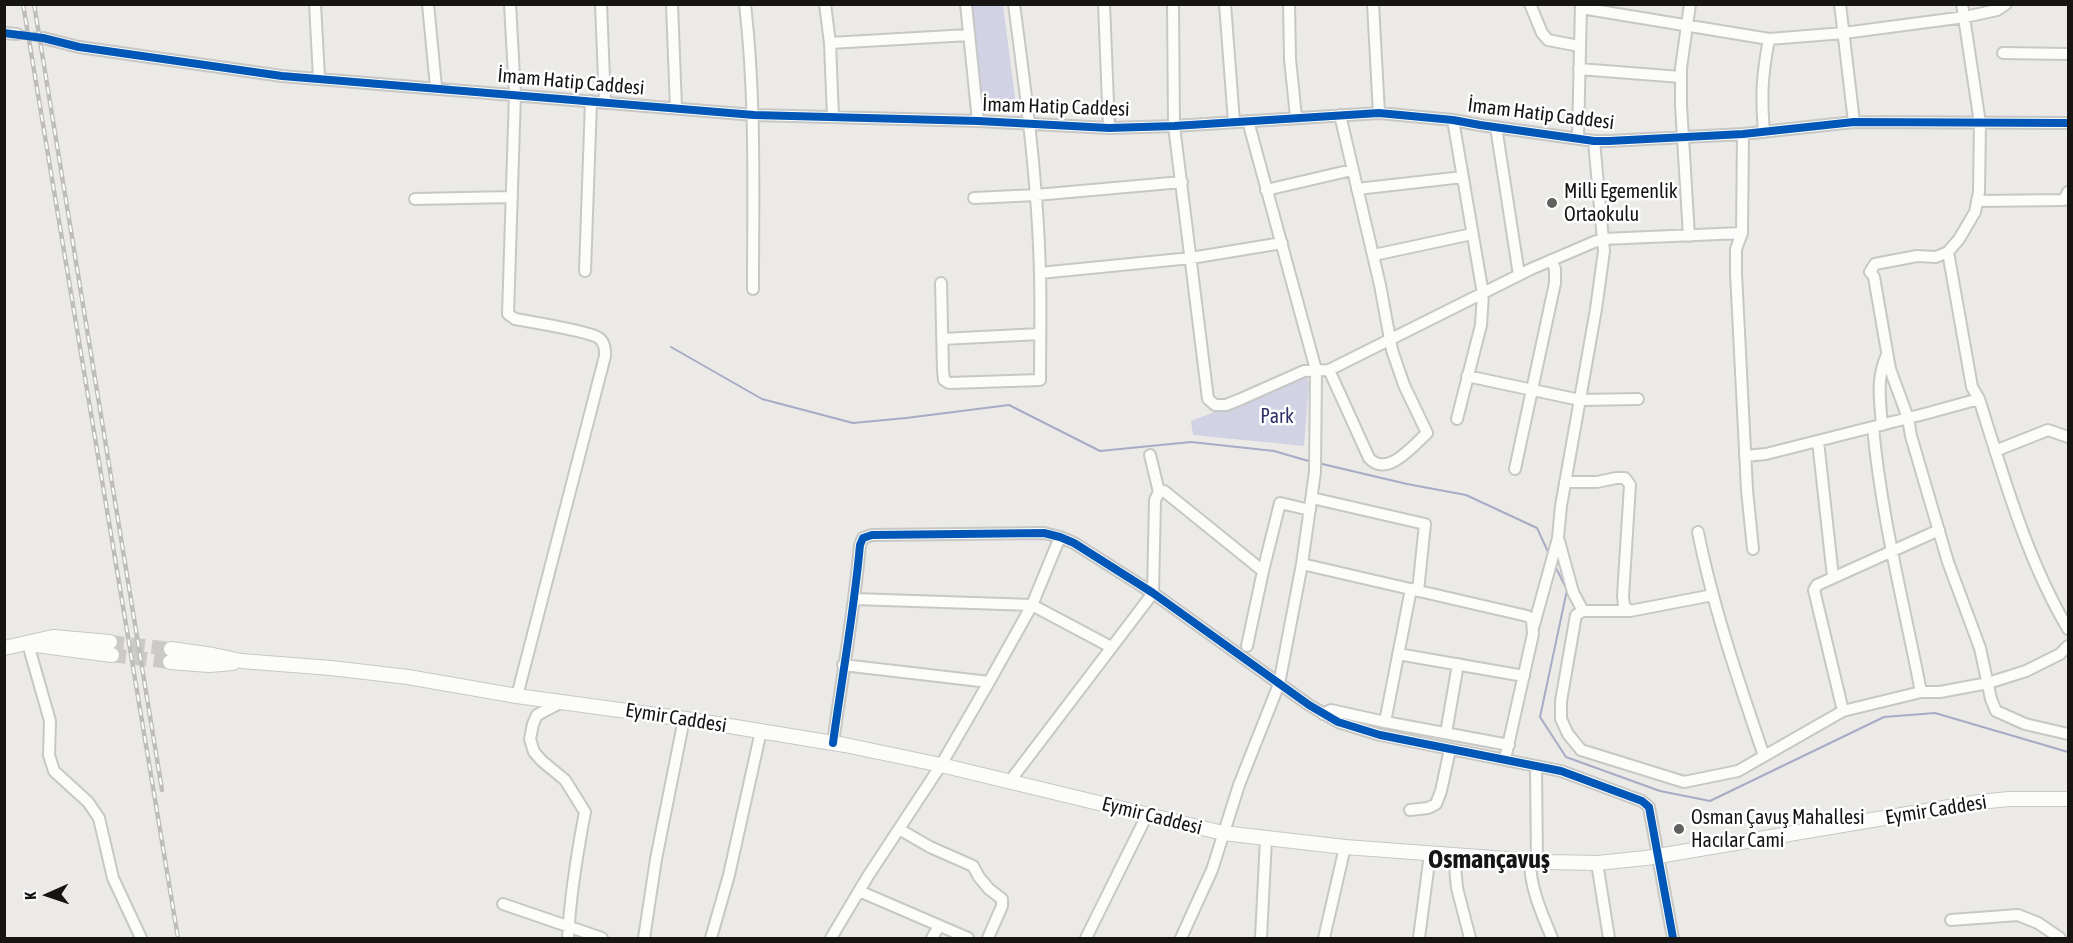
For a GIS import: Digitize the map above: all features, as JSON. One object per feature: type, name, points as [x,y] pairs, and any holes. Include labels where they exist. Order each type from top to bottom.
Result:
[{"type":"main road","points":[[4,648],[53,638],[111,649]]},
{"type":"main road","name":"Eymir Caddesi","points":[[170,656],[213,655],[241,662],[408,676],[517,696],[684,719],[833,743],[941,765],[1223,833],[1345,847],[1454,856],[1534,862],[1597,863],[1659,855],[1979,802],[2009,799],[2068,799]]},
{"type":"street","points":[[315,4],[319,78]]},
{"type":"street","points":[[428,4],[436,87]]},
{"type":"street","points":[[510,4],[515,94],[507,314],[515,319],[588,334],[600,339],[605,346],[605,356],[517,696]]},
{"type":"street","points":[[601,4],[605,103]]},
{"type":"street","points":[[672,4],[676,108]]},
{"type":"street","points":[[745,4],[754,115],[753,289]]},
{"type":"street","points":[[825,4],[831,43],[832,117]]},
{"type":"street","points":[[966,4],[978,121]]},
{"type":"street","points":[[941,283],[945,380],[949,383],[1040,380],[1040,273],[1036,195],[1030,124],[1014,4]]},
{"type":"street","points":[[1104,4],[1109,128]]},
{"type":"street","points":[[1173,4],[1174,126],[1208,399],[1215,405],[1226,405],[1304,371],[1329,370],[1519,275],[1603,239],[1742,232]]},
{"type":"street","points":[[1225,4],[1234,122]]},
{"type":"street","points":[[1289,4],[1290,59],[1296,117]]},
{"type":"street","points":[[1373,4],[1378,112]]},
{"type":"street","points":[[1530,4],[1542,33],[1548,40],[1579,46]]},
{"type":"street","points":[[1689,236],[1681,76],[1690,4]]},
{"type":"street","points":[[1840,4],[1854,122]]},
{"type":"street","points":[[1962,4],[1980,123],[1979,183],[1975,212],[1959,239],[1948,252],[1936,257],[1917,256],[1875,264],[1870,272],[1875,277],[1890,369],[1908,418],[1911,436],[1948,562],[1980,648],[1996,711],[2025,724],[2068,734]]},
{"type":"street","points":[[1578,138],[1581,6],[1769,39],[1844,33],[1965,17],[1997,10],[2006,4]]},
{"type":"street","points":[[4,33],[17,34]]},
{"type":"street","points":[[831,43],[969,35]]},
{"type":"street","name":"İmam Hatip Caddesi","points":[[43,38],[90,48],[282,75],[754,115],[978,121],[1109,128],[1174,126],[1378,112],[1453,120],[1594,141],[1743,134],[1854,122],[2068,123]]},
{"type":"street","points":[[1764,132],[1761,99],[1762,74],[1769,39]]},
{"type":"street","points":[[2003,53],[2068,54]]},
{"type":"street","points":[[1579,69],[1681,76]]},
{"type":"street","points":[[585,270],[591,101]]},
{"type":"street","points":[[1329,370],[1373,463],[1380,465],[1397,460],[1427,434],[1404,385],[1390,341],[1374,255],[1340,115]]},
{"type":"street","points":[[1453,120],[1483,294],[1481,326],[1457,419]]},
{"type":"street","points":[[1181,939],[1212,870],[1239,785],[1279,684],[1302,564],[1315,472],[1316,370],[1248,121]]},
{"type":"street","points":[[1496,127],[1519,275]]},
{"type":"street","points":[[1743,134],[1742,232],[1736,249],[1736,265],[1747,490],[1754,549]]},
{"type":"street","points":[[1505,759],[1534,625],[1558,538],[1565,482],[1596,309],[1604,250],[1594,141]]},
{"type":"street","points":[[1266,190],[1352,170]]},
{"type":"street","points":[[1357,189],[1463,177]]},
{"type":"street","points":[[974,198],[1182,182]]},
{"type":"street","points":[[1977,201],[2064,200],[2068,192]]},
{"type":"street","points":[[415,199],[512,197]]},
{"type":"street","points":[[1374,255],[1472,234]]},
{"type":"street","points":[[1040,273],[1191,258],[1282,243]]},
{"type":"street","points":[[1948,252],[1972,387],[1979,399],[2014,512],[2036,565],[2068,629]]},
{"type":"street","points":[[1515,469],[1555,283],[1551,260]]},
{"type":"street","points":[[942,339],[1040,334]]},
{"type":"street","points":[[1887,355],[1880,368],[1876,457],[1921,692]]},
{"type":"street","points":[[1467,376],[1580,400],[1638,399]]},
{"type":"street","points":[[1745,456],[1766,454],[1979,399]]},
{"type":"street","points":[[1995,451],[2048,430],[2068,437]]},
{"type":"street","points":[[1818,441],[1833,577]]},
{"type":"street","points":[[1010,782],[1153,593],[1155,500],[1158,492],[1150,455]]},
{"type":"street","points":[[1565,482],[1597,482],[1617,477],[1625,478],[1630,485],[1623,596],[1624,606],[1630,611]]},
{"type":"street","points":[[1158,492],[1164,491],[1263,571]]},
{"type":"street","points":[[1312,498],[1425,524],[1414,590],[1398,654],[1385,722]]},
{"type":"street","points":[[1247,646],[1280,503],[1310,510]]},
{"type":"street","points":[[1843,711],[1814,590],[1816,585],[1939,530]]},
{"type":"street","points":[[1698,532],[1713,595],[1764,756]]},
{"type":"street","points":[[833,743],[843,665],[855,599],[860,545],[863,538],[866,536],[1044,533],[1074,543],[1153,593],[1323,714],[1362,730],[1561,771],[1642,801],[1649,807],[1673,939]]},
{"type":"street","points":[[831,939],[859,891],[941,765],[989,682],[1032,604],[1060,537]]},
{"type":"street","points":[[1558,538],[1573,592],[1583,611]]},
{"type":"street","points":[[1302,564],[1527,616],[1532,619],[1534,625]]},
{"type":"street","points":[[1713,595],[1630,611],[1583,611],[1576,615],[1561,701],[1562,719],[1568,735],[1581,750],[1684,782],[1738,771],[1843,711],[1921,692],[1940,692],[1988,683],[2026,671],[2060,654],[2068,646]]},
{"type":"street","points":[[855,599],[1032,604],[1111,647]]},
{"type":"street","points":[[28,644],[50,721],[49,755],[54,771],[88,802],[99,818],[112,878],[141,939]]},
{"type":"street","points":[[1398,654],[1524,676]]},
{"type":"street","points":[[1446,733],[1458,664]]},
{"type":"street","points":[[843,665],[989,682]]},
{"type":"street","points":[[562,702],[537,715],[530,739],[534,752],[565,780],[585,812],[573,874],[568,939]]},
{"type":"street","points":[[1323,714],[1331,710],[1509,745]]},
{"type":"street","points":[[644,939],[656,859],[684,719]]},
{"type":"street","points":[[711,939],[729,875],[761,731]]},
{"type":"street","points":[[1410,810],[1428,808],[1436,804],[1442,791],[1450,749]]},
{"type":"street","points":[[1536,767],[1534,887],[1539,907],[1552,939]]},
{"type":"street","points":[[1086,939],[1147,815]]},
{"type":"street","points":[[899,829],[930,847],[973,866],[989,889],[1002,899],[1002,906],[988,939]]},
{"type":"street","points":[[1261,939],[1266,839]]},
{"type":"street","points":[[1324,939],[1345,847]]},
{"type":"street","points":[[1419,939],[1430,854]]},
{"type":"street","points":[[1454,856],[1457,888],[1470,939]]},
{"type":"street","points":[[1597,863],[1609,939]]},
{"type":"street","points":[[859,891],[969,939]]},
{"type":"street","points":[[503,904],[602,939]]},
{"type":"street","points":[[1951,920],[2018,915],[2038,923],[2060,939]]},
{"type":"street","points":[[932,939],[939,926]]},
{"type":"street","points":[[2067,939],[2068,934]]},
{"type":"green space","points":[[971,5],[1003,5],[1017,112],[985,113],[981,111]]},
{"type":"green space","name":"Park","points":[[1307,376],[1309,384],[1304,446],[1193,435],[1191,421]]},
{"type":"waterway","points":[[671,347],[762,399],[853,423],[1009,405],[1100,451],[1191,442],[1274,451],[1312,462]]},
{"type":"waterway","points":[[1318,463],[1466,495],[1537,528],[1549,554]]},
{"type":"waterway","points":[[1554,564],[1567,590],[1540,717],[1566,757],[1660,791],[1710,801],[1884,717],[1935,713],[2068,752]]},
{"type":"tunnel","points":[[17,34],[43,38]]},
{"type":"tunnel","points":[[110,642],[171,649]]},
{"type":"tunnel","points":[[112,655],[170,662]]},
{"type":"railway","points":[[23,4],[178,938]]},
{"type":"railway","points":[[34,4],[162,790]]},
{"type":"cycle path","points":[[4,33],[43,38],[79,47],[282,76],[754,115],[978,121],[1109,128],[1379,113],[1453,120],[1594,141],[1743,134],[1854,122],[2068,123]]},
{"type":"cycle path","points":[[833,743],[860,545],[863,538],[872,535],[1044,533],[1074,543],[1153,593],[1309,705],[1338,722],[1380,735],[1561,771],[1642,801],[1649,807],[1673,938]]},
{"type":"place","name":"Milli Egemenlik Ortaokulu","points":[[1552,203]]},
{"type":"place","name":"Osman Çavuş Mahallesi Hacılar Cami","points":[[1679,829]]},
{"type":"district","name":"Osmançavuş","points":[[1489,860]]}]
